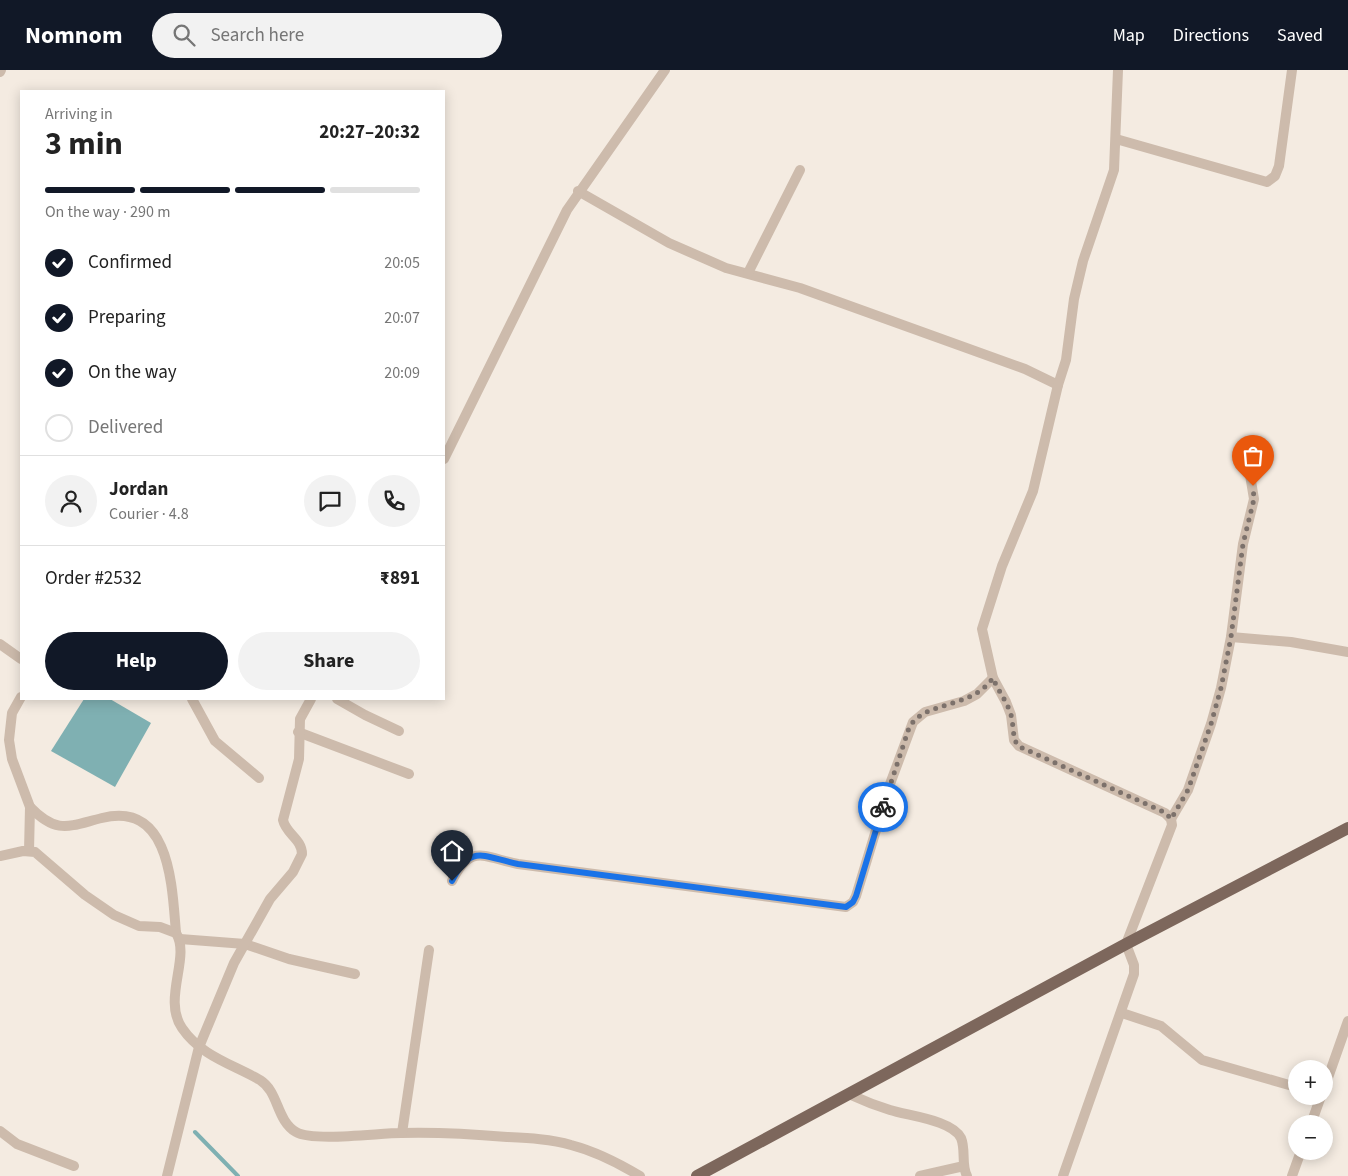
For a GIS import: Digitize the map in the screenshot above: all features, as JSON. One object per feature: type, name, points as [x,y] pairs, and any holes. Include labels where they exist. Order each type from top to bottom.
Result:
[{"type":"main road","points":[[697,1176],[851,1095],[1126,944],[1348,828]]},
{"type":"street","points":[[445,457],[566,210],[665,70]]},
{"type":"street","points":[[1118,70],[1114,170],[1083,261],[1074,299],[1066,360],[1058,385],[1033,491],[1002,566],[984,621],[983,638],[993,678],[1011,715],[1014,740],[1018,746],[1166,813],[1171,819]]},
{"type":"street","points":[[1116,139],[1267,182],[1275,176],[1283,149],[1292,70]]},
{"type":"street","points":[[748,274],[800,170]]},
{"type":"street","points":[[578,191],[669,243],[726,268],[800,288],[1025,370],[1058,385]]},
{"type":"street","points":[[1063,1176],[1122,1013],[1134,974],[1134,965],[1126,944],[1171,832],[1171,819],[1188,790],[1211,724],[1231,637],[1240,564],[1254,499],[1249,469],[1252,440]]},
{"type":"street","points":[[1231,637],[1291,642],[1348,652]]},
{"type":"street","points":[[0,644],[20,658]]},
{"type":"street","points":[[452,881],[459,867],[467,858],[474,854],[518,864],[846,907],[853,902],[856,896],[890,784],[913,722],[925,712],[964,701],[977,694],[993,678]]},
{"type":"street","points":[[20,699],[12,713],[10,748],[30,806],[29,851]]},
{"type":"street","points":[[193,700],[215,741],[259,778]]},
{"type":"street","points":[[167,1176],[199,1047],[234,963],[273,894],[293,872],[302,854],[299,841],[291,834],[283,820],[298,766],[300,719],[310,700]]},
{"type":"street","points":[[339,700],[399,731]]},
{"type":"street","points":[[298,732],[409,774]]},
{"type":"street","points":[[30,806],[38,816],[58,826],[81,825],[100,819],[123,816],[134,817],[149,827],[162,849],[167,863],[178,936],[176,1012],[181,1026],[199,1047],[262,1082],[274,1096],[284,1120],[296,1132],[306,1135],[402,1132],[483,1135],[554,1142],[580,1148],[640,1176]]},
{"type":"street","points":[[0,856],[29,851],[42,856],[85,895],[114,915],[139,926],[160,927],[178,936],[245,944],[289,959],[355,974]]},
{"type":"street","points":[[402,1132],[429,950]]},
{"type":"street","points":[[1122,1013],[1162,1026],[1202,1060],[1288,1085]]},
{"type":"street","points":[[1333,1064],[1348,1021]]},
{"type":"street","points":[[851,1095],[884,1108],[944,1125],[955,1131],[960,1137],[963,1146],[966,1171],[920,1176]]},
{"type":"street","points":[[0,1131],[17,1144],[74,1166]]},
{"type":"street","points":[[1292,1176],[1298,1160]]},
{"type":"water","points":[[83,700],[112,700],[151,723],[115,787],[51,751]]},
{"type":"waterway","points":[[195,1132],[238,1176]]},
{"type":"way so far","points":[[883,807],[909,728],[916,718],[925,712],[964,701],[983,690],[993,678],[1011,715],[1014,740],[1018,746],[1049,762],[1166,813],[1171,819],[1188,790],[1211,724],[1221,688],[1231,637],[1243,544],[1254,499],[1253,486]]},
{"type":"route","points":[[452,881],[459,867],[467,858],[474,854],[518,864],[842,908],[850,906],[856,896],[883,807]]}]
